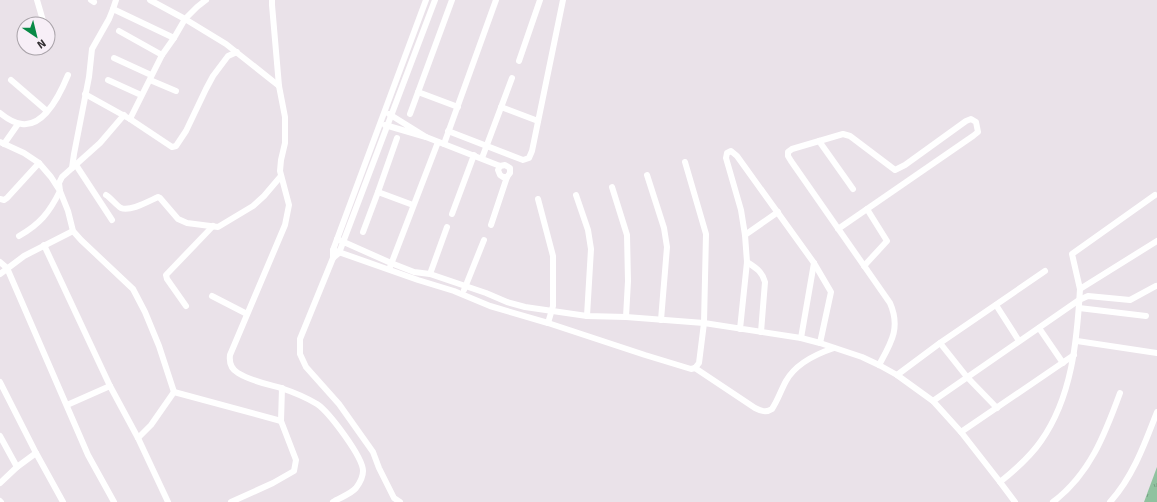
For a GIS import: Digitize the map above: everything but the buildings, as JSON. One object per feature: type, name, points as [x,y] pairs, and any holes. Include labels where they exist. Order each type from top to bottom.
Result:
[{"type":"street","points":[[36,0],[41,16]]},
{"type":"street","points":[[112,220],[74,167],[74,154],[92,49],[109,19],[116,0]]},
{"type":"street","points":[[150,0],[226,44],[249,60],[279,86]]},
{"type":"street","points":[[130,118],[162,55],[185,19],[197,6],[206,0]]},
{"type":"street","points":[[272,0],[279,86],[286,131],[280,171],[289,205],[285,224],[230,355],[230,362],[232,368],[237,373],[256,382],[282,388],[318,405],[336,425],[359,458],[363,471],[361,480],[356,489],[333,502]]},
{"type":"street","points":[[400,502],[394,498],[373,452],[338,404],[306,367],[300,354],[300,339],[333,258],[333,250],[426,0]]},
{"type":"street","points":[[333,258],[339,253],[344,241],[435,0]]},
{"type":"street","points":[[410,114],[452,0]]},
{"type":"street","points":[[388,270],[413,205],[458,107],[494,0]]},
{"type":"street","points":[[519,61],[540,0]]},
{"type":"street","points":[[448,131],[523,160],[527,160],[529,158],[532,151],[564,0]]},
{"type":"street","points":[[113,9],[174,38]]},
{"type":"street","points":[[119,32],[162,55]]},
{"type":"street","points":[[85,94],[130,118],[172,146],[176,146],[186,131],[213,76],[228,56],[237,52]]},
{"type":"street","points":[[114,58],[176,91]]},
{"type":"street","points":[[0,113],[18,124],[36,122],[59,97],[68,75]]},
{"type":"street","points":[[482,158],[512,78]]},
{"type":"street","points":[[11,80],[47,111]]},
{"type":"street","points":[[108,80],[141,95]]},
{"type":"street","points":[[418,92],[458,107]]},
{"type":"street","points":[[501,107],[538,121]]},
{"type":"street","points":[[384,112],[392,115],[426,137]]},
{"type":"street","points":[[124,115],[100,143],[62,177],[58,183],[73,231],[133,289],[146,312],[174,392]]},
{"type":"street","points":[[838,229],[973,136],[978,132],[976,122],[971,119],[966,121],[905,166],[896,170],[850,136],[843,134],[792,149],[788,152],[788,156],[838,229],[890,303],[895,319],[894,336],[879,365]]},
{"type":"street","points":[[380,123],[426,137],[500,166],[505,165],[510,168],[510,173],[507,177],[491,225]]},
{"type":"street","points":[[18,124],[2,143],[24,153],[39,163],[60,191]]},
{"type":"street","points":[[363,232],[397,138]]},
{"type":"street","points":[[819,141],[852,189]]},
{"type":"street","points":[[740,328],[747,262],[745,234],[741,210],[726,158],[727,153],[729,152],[734,152],[778,212],[814,263],[831,292],[820,343]]},
{"type":"street","points":[[452,214],[474,155]]},
{"type":"street","points":[[685,162],[706,234],[704,323],[699,363],[695,368]]},
{"type":"street","points":[[0,199],[4,200],[7,198],[39,163]]},
{"type":"street","points":[[500,166],[498,172],[503,177],[507,177]]},
{"type":"street","points":[[647,175],[667,247],[661,320]]},
{"type":"street","points":[[106,194],[121,208],[128,209],[134,208],[158,197],[178,219],[187,223],[218,227],[253,206],[264,196],[281,176]]},
{"type":"street","points":[[612,187],[627,235],[628,281],[626,317]]},
{"type":"street","points":[[19,236],[30,230],[42,220],[53,206],[60,191]]},
{"type":"street","points":[[378,192],[413,205]]},
{"type":"street","points":[[576,194],[588,230],[591,249],[587,316]]},
{"type":"street","points":[[1000,482],[1032,453],[1050,427],[1066,387],[1077,341],[1080,289],[1072,254],[1155,195]]},
{"type":"street","points":[[538,199],[553,256],[553,306],[548,323]]},
{"type":"street","points":[[864,266],[887,241],[867,209]]},
{"type":"street","points":[[745,234],[778,212]]},
{"type":"street","points":[[186,306],[167,279],[166,275],[213,226]]},
{"type":"street","points":[[430,274],[447,227]]},
{"type":"street","points":[[0,274],[24,256],[73,231]]},
{"type":"street","points":[[337,239],[414,272],[430,274],[525,307],[587,316],[626,317],[704,323],[740,328],[801,338],[862,357],[897,375],[933,401],[961,432],[1015,502]]},
{"type":"street","points":[[462,294],[484,240]]},
{"type":"street","points":[[1080,289],[1157,241]]},
{"type":"street","points":[[44,245],[110,386],[138,438],[168,502]]},
{"type":"street","points":[[333,250],[462,294],[490,306],[548,323],[673,364],[691,369],[695,368],[755,408],[766,411],[772,409],[789,375],[801,364],[816,354],[834,348]]},
{"type":"street","points":[[0,262],[6,268],[67,404],[88,455],[114,502]]},
{"type":"street","points":[[747,262],[760,270],[765,282],[761,332]]},
{"type":"street","points":[[801,338],[814,263]]},
{"type":"street","points":[[897,375],[940,343],[1045,271]]},
{"type":"street","points":[[933,401],[1079,300],[1088,296],[1130,300],[1156,286]]},
{"type":"street","points":[[212,296],[247,314]]},
{"type":"street","points":[[996,305],[1019,341]]},
{"type":"street","points":[[1079,308],[1146,316]]},
{"type":"street","points":[[1040,328],[1063,363]]},
{"type":"street","points":[[1077,341],[1157,353]]},
{"type":"street","points":[[940,343],[967,377],[997,408]]},
{"type":"street","points":[[961,432],[1074,356]]},
{"type":"street","points":[[0,382],[63,502]]},
{"type":"street","points":[[67,404],[110,386]]},
{"type":"street","points":[[231,502],[294,470],[296,460],[281,421],[282,388]]},
{"type":"street","points":[[174,392],[281,421]]},
{"type":"street","points":[[138,438],[151,425],[174,392]]},
{"type":"street","points":[[1053,502],[1075,482],[1094,454],[1104,435],[1120,392]]},
{"type":"street","points":[[1110,502],[1125,483],[1136,464],[1157,412]]},
{"type":"street","points":[[0,436],[17,467]]},
{"type":"street","points":[[0,483],[17,467],[36,453]]},
{"type":"green space","points":[[1157,467],[1157,502],[1144,502]]}]
